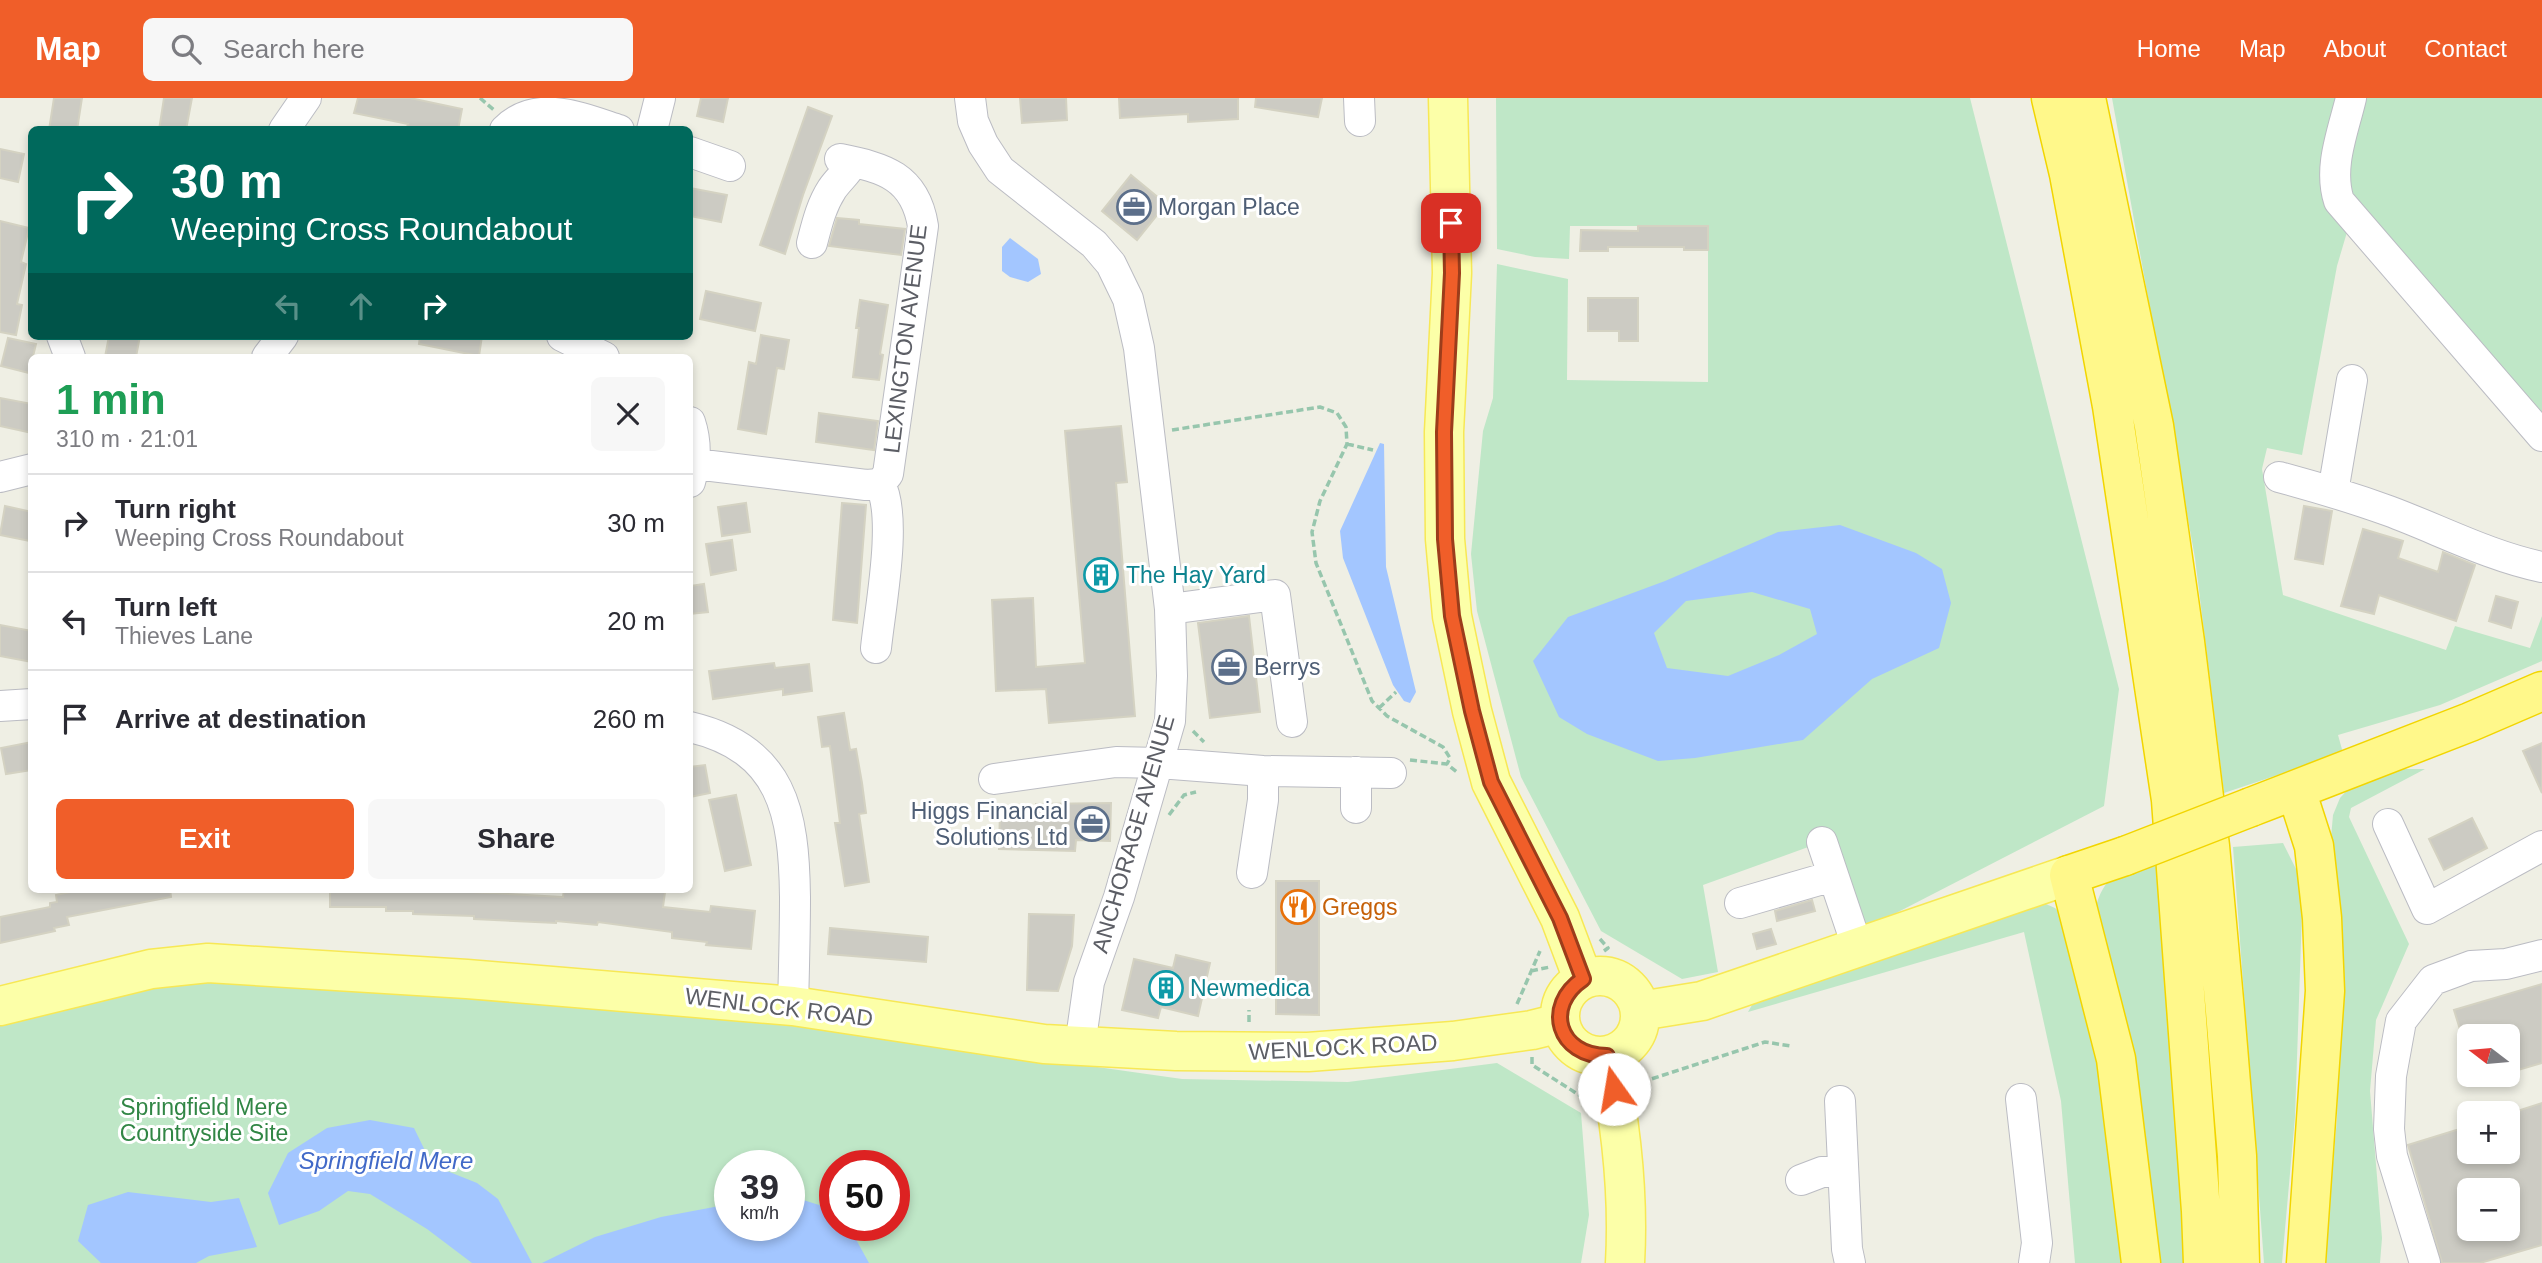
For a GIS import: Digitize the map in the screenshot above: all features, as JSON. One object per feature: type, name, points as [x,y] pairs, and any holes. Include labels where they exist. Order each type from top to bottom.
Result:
[{"type":"highway","points":[[2051,98],[2069,174],[2112,406],[2171,800],[2202,1211],[2203,1263]]},
{"type":"highway","points":[[2086,98],[2154,426],[2185,642],[2210,846],[2225,1011],[2237,1156],[2240,1263]]},
{"type":"highway","points":[[2141,1263],[2116,1059],[2069,875],[2296,790],[2542,691]]},
{"type":"highway","points":[[2296,790],[2314,846],[2322,918],[2325,991],[2306,1263]]},
{"type":"main road","points":[[1448,98],[1452,273],[1444,432],[1445,539],[1452,616],[1472,711],[1491,782],[1560,918],[1569,972],[1572,986],[1564,997],[1560,1010],[1564,1035],[1572,1045],[1594,1056],[1619,1052],[1636,1035],[1640,1023],[1637,998],[1620,980],[1569,972]]},
{"type":"main road","points":[[1640,1011],[1702,1001],[2069,875]]},
{"type":"main road","name":"WENLOCK ROAD","points":[[0,1006],[151,969],[208,963],[467,979],[793,1006],[1044,1044],[1176,1051],[1308,1052],[1453,1041],[1532,1030],[1560,1023]]},
{"type":"main road","points":[[1607,1056],[1618,1114],[1627,1195],[1625,1263]]},
{"type":"street","points":[[287,126],[306,98]]},
{"type":"street","points":[[653,126],[660,98]]},
{"type":"street","name":"ANCHORAGE AVENUE","points":[[970,98],[974,121],[983,144],[1000,170],[1068,210],[1111,264],[1128,299],[1139,348],[1170,609],[1170,721],[1119,897],[1090,982],[1080,1046]]},
{"type":"street","points":[[2351,98],[2335,160],[2334,185],[2339,201],[2542,436]]},
{"type":"street","points":[[510,126],[524,114],[555,110],[606,126]]},
{"type":"street","points":[[693,153],[730,166]]},
{"type":"street","name":"LEXINGTON AVENUE","points":[[693,473],[866,485],[880,484],[888,474],[923,226],[919,206],[908,189],[885,171],[853,167],[834,186],[825,201],[812,243]]},
{"type":"street","points":[[269,354],[280,340]]},
{"type":"street","points":[[570,340],[598,354]]},
{"type":"street","points":[[2333,492],[2352,380]]},
{"type":"street","points":[[693,436],[696,449],[693,467]]},
{"type":"street","points":[[0,477],[28,471]]},
{"type":"street","points":[[2279,477],[2388,511],[2508,560],[2542,567]]},
{"type":"street","points":[[876,648],[889,522],[885,494],[880,484]]},
{"type":"street","points":[[1170,609],[1275,595],[1292,722]]},
{"type":"street","points":[[0,706],[28,704]]},
{"type":"street","points":[[693,728],[716,735],[753,757],[764,768],[784,802],[793,856],[793,1006]]},
{"type":"street","points":[[994,779],[1116,762],[1263,771],[1356,772],[1396,766]]},
{"type":"street","points":[[1252,873],[1270,834],[1263,800],[1263,771]]},
{"type":"street","points":[[1356,772],[1356,808]]},
{"type":"street","points":[[2388,824],[2427,909],[2542,846]]},
{"type":"street","points":[[1822,842],[1858,949]]},
{"type":"street","points":[[1740,903],[1833,876]]},
{"type":"street","points":[[2425,1263],[2392,1156],[2389,1129],[2391,1076],[2401,1021],[2433,980],[2470,966],[2506,964],[2542,955]]},
{"type":"street","points":[[2021,1099],[2037,1242],[2035,1263]]},
{"type":"street","points":[[1840,1101],[1847,1249],[1850,1263]]},
{"type":"street","points":[[1801,1180],[1822,1172],[1843,1171]]},
{"type":"path","points":[[1149,434],[1320,407],[1337,413],[1346,427],[1347,444],[1320,501],[1312,532],[1316,563],[1372,701],[1387,716],[1443,747],[1450,758],[1447,764]]},
{"type":"path","points":[[1347,444],[1373,450]]},
{"type":"path","points":[[1379,708],[1396,692]]},
{"type":"path","points":[[1190,723],[1193,732],[1208,745],[1227,749],[1225,768]]},
{"type":"path","points":[[1396,766],[1447,764],[1461,775]]},
{"type":"path","points":[[1166,819],[1184,795],[1197,792]]},
{"type":"path","points":[[1531,971],[1569,972]]},
{"type":"path","points":[[1507,1011],[1517,1003]]},
{"type":"path","points":[[1642,1082],[1765,1042],[1791,1046]]},
{"type":"path","points":[[1532,1059],[1532,1065],[1588,1101]]},
{"type":"green space","points":[[1496,98],[1970,98],[2119,689],[2104,806],[1867,928],[1822,842],[1703,885],[1718,972],[1682,979],[1601,931],[1521,777],[1477,611],[1471,554],[1483,431],[1493,398],[1497,264],[1568,279],[1567,380],[1708,382],[1708,226],[1570,226],[1569,259],[1535,257],[1497,249]]},
{"type":"green space","points":[[2112,98],[2542,98],[2542,422],[2355,205],[2337,266],[2302,455],[2267,448],[2262,469],[2283,595],[2446,650],[2455,626],[2530,648],[2542,616],[2542,661],[2440,705],[2338,735],[2343,753],[2224,793],[2195,558]]},
{"type":"green space","points":[[2400,769],[2425,769],[2351,808],[2349,817],[2409,944],[2376,1020],[2370,1091],[2382,1238],[2380,1263],[2324,1263],[2337,1119],[2341,943],[2330,849],[2333,815],[2340,798],[2350,787]]},
{"type":"green space","points":[[2283,843],[2303,883],[2295,1117],[2282,1263],[2264,1263],[2233,847]]},
{"type":"green space","points":[[2158,860],[2187,1263],[2152,1263],[2096,906],[2100,894],[2112,878],[2119,873]]},
{"type":"green space","points":[[2039,901],[2055,908],[2067,919],[2092,1008],[2124,1263],[2075,1263],[2061,1101],[2024,932],[1748,1012],[1756,998]]},
{"type":"green space","name":"Springfield Mere Countryside Site","points":[[193,975],[672,1007],[1182,1079],[1348,1082],[1497,1063],[1581,1113],[1589,1215],[1581,1263],[0,1263],[0,1021]]},
{"type":"water","points":[[1010,238],[1038,259],[1041,274],[1028,282],[1010,277],[1002,271],[1002,247]]},
{"type":"water","points":[[1380,443],[1384,444],[1386,567],[1416,692],[1410,703],[1404,701],[1393,685],[1343,558],[1340,531]]},
{"type":"water","points":[[1840,525],[1916,553],[1942,569],[1951,603],[1939,648],[1872,679],[1803,740],[1695,758],[1658,761],[1587,734],[1559,717],[1533,661],[1568,617],[1665,581],[1778,532]],"holes":[[[1752,592],[1810,609],[1817,634],[1779,655],[1728,676],[1667,668],[1654,633],[1686,601]]]},
{"type":"water","name":"Springfield Mere","points":[[370,1120],[414,1128],[432,1165],[477,1183],[498,1199],[532,1263],[472,1263],[427,1229],[370,1194],[348,1191],[319,1211],[279,1225],[268,1193],[288,1153],[327,1128]]},
{"type":"water","points":[[128,1192],[211,1202],[239,1198],[257,1247],[209,1256],[196,1263],[101,1263],[78,1241],[88,1205]]},
{"type":"water","points":[[805,1201],[819,1205],[819,1241],[857,1241],[869,1263],[542,1263],[595,1237],[661,1217],[714,1207],[714,1241],[805,1241]]},
{"type":"building","points":[[54,98],[82,98],[78,126],[50,126]]},
{"type":"building","points":[[164,98],[192,98],[187,126],[160,126]]},
{"type":"building","points":[[358,98],[410,98],[462,109],[459,126],[407,126],[408,124],[354,113]]},
{"type":"building","points":[[701,98],[728,98],[723,122],[697,116]]},
{"type":"building","points":[[1020,98],[1066,98],[1067,120],[1022,123]]},
{"type":"building","points":[[1119,98],[1238,98],[1238,119],[1188,122],[1188,114],[1120,118]]},
{"type":"building","points":[[1256,98],[1322,98],[1318,117],[1255,107]]},
{"type":"building","points":[[808,107],[832,116],[785,254],[760,245]]},
{"type":"building","points":[[0,149],[24,154],[18,182],[0,178]]},
{"type":"building","name":"Morgan Place","points":[[1131,175],[1166,204],[1137,240],[1102,211]]},
{"type":"building","points":[[693,189],[727,195],[721,222],[693,217]]},
{"type":"building","points":[[837,218],[859,220],[859,224],[905,229],[901,255],[829,246]]},
{"type":"building","points":[[0,221],[28,228],[28,232],[21,262],[26,264],[17,304],[22,305],[16,335],[0,332]]},
{"type":"building","points":[[1638,226],[1708,226],[1708,250],[1684,250],[1684,247],[1608,247],[1608,251],[1580,251],[1581,230],[1638,231]]},
{"type":"building","points":[[706,291],[761,303],[755,331],[700,319]]},
{"type":"building","points":[[1588,298],[1638,298],[1638,341],[1619,341],[1619,331],[1588,331]]},
{"type":"building","points":[[860,300],[888,305],[880,354],[883,355],[879,380],[853,377]]},
{"type":"building","points":[[761,335],[789,340],[784,369],[777,368],[766,434],[738,429],[749,362],[756,364]]},
{"type":"building","points":[[8,338],[36,344],[34,354],[28,354],[28,373],[1,366]]},
{"type":"building","points":[[108,340],[139,340],[137,354],[106,354]]},
{"type":"building","points":[[420,340],[481,340],[479,354],[419,344]]},
{"type":"building","points":[[0,398],[28,403],[28,432],[0,426]]},
{"type":"building","points":[[819,413],[878,421],[874,450],[816,442]]},
{"type":"building","points":[[1121,426],[1127,482],[1116,483],[1135,716],[1049,723],[1046,689],[996,691],[992,600],[1033,598],[1036,667],[1085,663],[1065,431]]},
{"type":"building","points":[[746,503],[750,532],[722,536],[718,507]]},
{"type":"building","points":[[842,503],[866,505],[857,623],[833,620]]},
{"type":"building","points":[[5,506],[28,511],[28,541],[0,535]]},
{"type":"building","points":[[2304,506],[2332,511],[2323,564],[2295,559]]},
{"type":"building","points":[[2363,529],[2403,541],[2398,558],[2438,572],[2443,552],[2475,565],[2456,621],[2379,595],[2374,614],[2341,606]]},
{"type":"building","points":[[732,540],[736,570],[711,575],[706,544]]},
{"type":"building","points":[[704,584],[708,612],[693,614],[693,586]]},
{"type":"building","points":[[2496,596],[2518,602],[2511,628],[2489,621]]},
{"type":"building","name":"Berrys","points":[[1249,616],[1260,712],[1210,718],[1198,623]]},
{"type":"building","points":[[0,625],[28,630],[28,661],[0,656]]},
{"type":"building","points":[[774,663],[775,668],[809,664],[812,691],[783,695],[783,689],[713,699],[709,671]]},
{"type":"building","points":[[844,713],[850,750],[856,749],[862,783],[866,813],[859,814],[869,882],[845,886],[835,823],[840,823],[830,746],[822,747],[818,717]]},
{"type":"building","points":[[28,743],[28,771],[6,774],[1,748]]},
{"type":"building","points":[[2542,743],[2542,793],[2523,751]]},
{"type":"building","points":[[705,765],[710,793],[693,796],[693,767]]},
{"type":"building","points":[[736,795],[751,865],[725,871],[709,800]]},
{"type":"building","points":[[1111,803],[1110,841],[1076,840],[1075,851],[999,849],[1000,811],[1036,812],[1036,804]]},
{"type":"building","points":[[2472,818],[2487,848],[2444,870],[2429,839]]},
{"type":"building","points":[[1276,881],[1319,881],[1319,1015],[1276,1014]]},
{"type":"building","points":[[170,893],[171,897],[67,917],[69,925],[54,928],[55,931],[0,943],[0,917],[50,907],[50,903],[57,902],[56,895]]},
{"type":"building","points":[[330,893],[489,893],[563,897],[564,893],[665,893],[663,907],[710,912],[711,906],[755,911],[751,949],[706,945],[707,942],[672,938],[672,932],[598,922],[597,925],[474,919],[474,916],[386,911],[386,907],[330,907]]},
{"type":"building","points":[[1812,900],[1815,911],[1777,921],[1775,911]]},
{"type":"building","points":[[1029,914],[1074,915],[1072,946],[1058,991],[1027,990]]},
{"type":"building","points":[[830,928],[928,937],[926,962],[828,954]]},
{"type":"building","points":[[1771,929],[1776,944],[1757,949],[1753,934]]},
{"type":"building","name":"Newmedica","points":[[1176,955],[1210,963],[1198,1016],[1161,1007],[1158,1018],[1122,1010],[1134,959],[1173,968]]},
{"type":"building","points":[[2542,984],[2542,1063],[2520,1069],[2520,1024],[2458,1024],[2454,1010]]},
{"type":"building","points":[[2542,1103],[2542,1245],[2480,1263],[2442,1263],[2408,1145],[2457,1130],[2457,1164],[2520,1164],[2520,1110]]},
{"type":"place","name":"Morgan Place","points":[[1134,207]]},
{"type":"place","name":"The Hay Yard","points":[[1101,575]]},
{"type":"place","name":"Berrys","points":[[1229,667]]},
{"type":"place","name":"Higgs Financial Solutions Ltd","points":[[1092,824]]},
{"type":"place","name":"Greggs","points":[[1298,907]]},
{"type":"place","name":"Newmedica","points":[[1166,988]]},
{"type":"route","points":[[1451,223],[1452,273],[1444,432],[1445,539],[1452,616],[1472,711],[1491,782],[1560,918],[1583,979],[1572,986],[1564,997],[1560,1023],[1564,1035],[1572,1045],[1583,1052],[1594,1056],[1607,1056],[1614,1089]]}]
